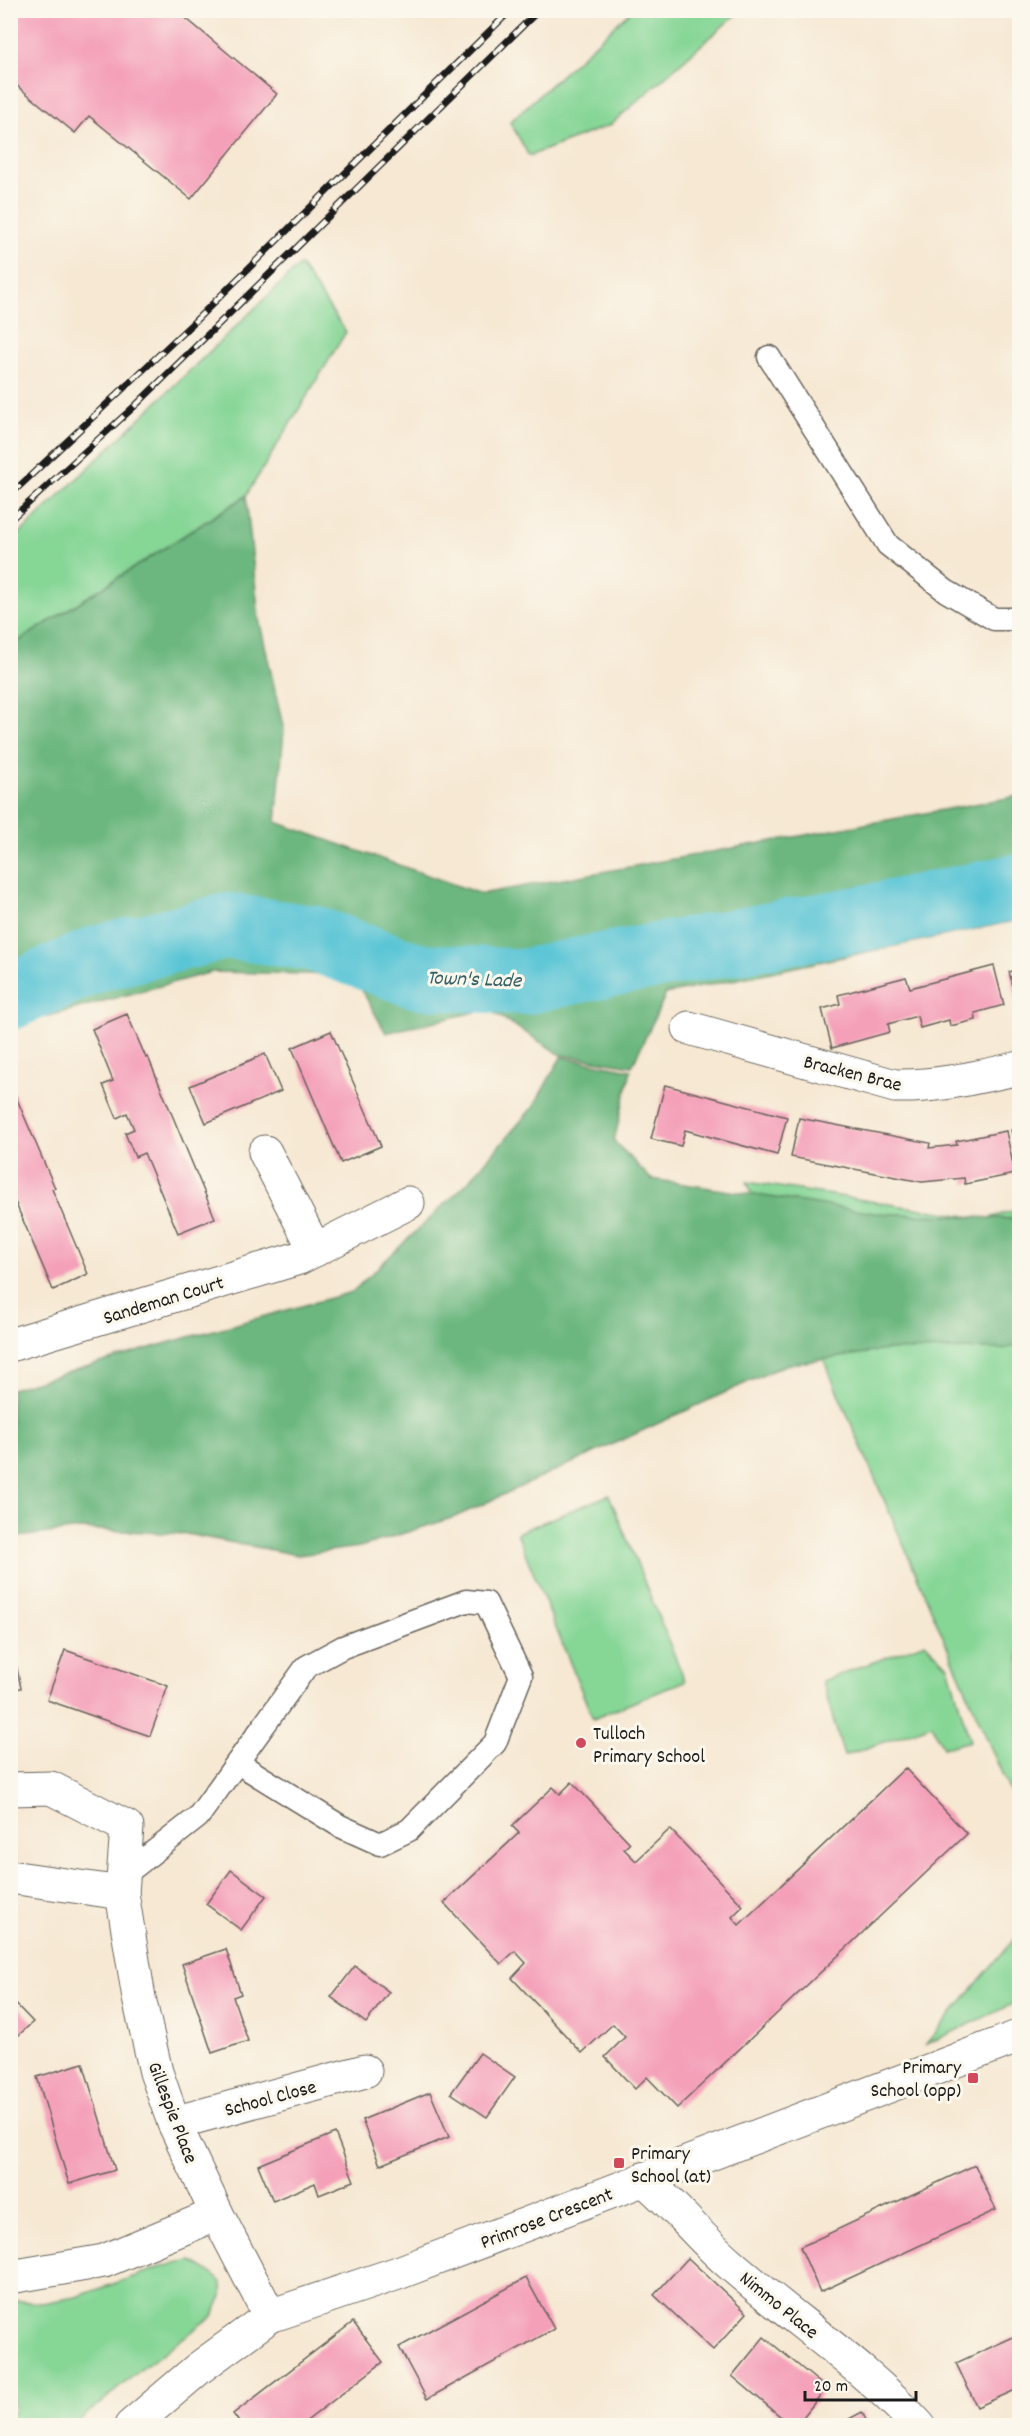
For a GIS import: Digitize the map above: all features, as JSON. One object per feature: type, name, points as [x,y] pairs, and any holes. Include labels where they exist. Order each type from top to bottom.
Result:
[{"type":"street","name":"Bracken Brae","points":[[689,1029],[895,1086],[922,1087],[950,1083],[1020,1068]]},
{"type":"street","points":[[265,1152],[315,1250]]},
{"type":"street","name":"Sandeman Court","points":[[10,1345],[298,1258],[408,1203]]},
{"type":"street","name":"Gillespie Place","points":[[10,1789],[51,1788],[127,1827],[122,1884],[139,1998],[156,2072],[174,2123],[217,2214],[270,2316]]},
{"type":"street","points":[[10,1877],[122,1884]]},
{"type":"street","name":"Primrose Crescent","points":[[152,2419],[199,2368],[270,2316],[398,2273],[1020,2036]]},
{"type":"street","name":"School Close","points":[[174,2123],[365,2071]]},
{"type":"street","name":"Nimmo Place","points":[[643,2179],[665,2197],[727,2262],[891,2396],[919,2426]]},
{"type":"street","points":[[10,2277],[104,2261],[217,2214]]},
{"type":"lane","points":[[769,357],[888,545],[946,591],[994,619],[1020,619]]},
{"type":"lane","points":[[122,1884],[198,1817],[306,1667],[343,1647],[466,1602],[486,1603],[521,1676],[495,1743],[408,1830],[380,1844],[340,1826],[238,1763]]},
{"type":"green space","points":[[631,11],[740,11],[610,125],[529,156],[510,122]]},
{"type":"green space","points":[[300,265],[346,332],[246,496],[11,646],[11,542]]},
{"type":"green space","points":[[246,496],[259,619],[284,730],[276,822],[481,894],[1019,796],[1019,920],[666,994],[632,1066],[561,1055],[488,1009],[386,1033],[353,975],[212,972],[11,1026],[11,646]]},
{"type":"green space","points":[[561,1057],[631,1070],[614,1141],[651,1179],[875,1213],[1019,1219],[1019,1345],[1003,1349],[887,1350],[785,1365],[455,1517],[360,1547],[298,1555],[186,1534],[80,1529],[11,1538],[11,1389],[352,1292],[466,1184],[533,1107]]},
{"type":"green space","points":[[747,1182],[986,1219],[1019,1209],[1019,1813]]},
{"type":"green space","points":[[609,1495],[685,1681],[593,1719],[517,1533]]},
{"type":"green space","points":[[925,1643],[948,1666],[970,1741],[943,1748],[932,1725],[844,1756],[822,1681]]},
{"type":"green space","points":[[1019,1933],[1019,2001],[925,2045]]},
{"type":"green space","points":[[192,2261],[209,2271],[222,2283],[222,2296],[213,2316],[144,2367],[74,2425],[11,2425],[11,2413],[15,2411],[11,2384],[11,2300],[42,2303],[76,2297],[164,2266]]},
{"type":"building","points":[[10,10],[176,10],[277,94],[191,199],[89,116],[75,133],[10,80]]},
{"type":"building","points":[[994,966],[1004,1005],[975,1013],[976,1020],[950,1026],[949,1020],[920,1028],[917,1016],[888,1024],[890,1032],[832,1048],[822,1009],[840,1004],[838,995],[906,977],[910,988]]},
{"type":"building","points":[[1020,969],[1020,1009],[1019,1009],[1009,972]]},
{"type":"building","points":[[127,1014],[146,1058],[148,1057],[215,1218],[178,1233],[144,1153],[135,1157],[125,1133],[134,1129],[127,1113],[117,1118],[103,1085],[113,1081],[92,1029]]},
{"type":"building","points":[[331,1031],[381,1146],[341,1163],[292,1048]]},
{"type":"building","points":[[265,1054],[281,1091],[206,1123],[190,1086]]},
{"type":"building","points":[[10,1083],[55,1188],[52,1189],[88,1274],[53,1290],[10,1190]]},
{"type":"building","points":[[665,1085],[787,1117],[777,1155],[685,1130],[681,1146],[651,1139]]},
{"type":"building","points":[[799,1118],[930,1143],[929,1148],[957,1145],[956,1141],[1006,1131],[1015,1174],[965,1184],[964,1178],[922,1182],[791,1157]]},
{"type":"building","points":[[1020,1128],[1020,1159],[1019,1159],[1011,1130]]},
{"type":"building","points":[[12,1644],[21,1688],[10,1690],[10,1645]]},
{"type":"building","points":[[65,1650],[168,1686],[150,1736],[47,1700]]},
{"type":"building","points":[[905,1768],[967,1834],[677,2108],[647,2077],[635,2089],[605,2057],[625,2037],[613,2024],[582,2053],[512,1978],[526,1963],[515,1951],[501,1964],[444,1903],[519,1833],[512,1826],[553,1787],[560,1794],[572,1782],[630,1843],[624,1849],[636,1861],[670,1829],[743,1906],[732,1917],[739,1925]]},
{"type":"building","points":[[231,1870],[266,1896],[241,1930],[206,1904]]},
{"type":"building","points":[[226,1949],[241,1994],[233,1997],[248,2041],[212,2053],[182,1964]]},
{"type":"building","points":[[355,1966],[389,1992],[366,2023],[331,1997]]},
{"type":"building","points":[[10,1998],[33,2022],[10,2043]]},
{"type":"building","points":[[480,2053],[515,2077],[487,2117],[451,2093]]},
{"type":"building","points":[[83,2063],[115,2170],[69,2184],[37,2077]]},
{"type":"building","points":[[430,2092],[449,2137],[380,2165],[362,2120]]},
{"type":"building","points":[[335,2133],[354,2181],[319,2195],[315,2183],[273,2201],[258,2165]]},
{"type":"building","points":[[975,2165],[996,2210],[820,2292],[800,2247]]},
{"type":"building","points":[[688,2258],[747,2313],[713,2350],[654,2295]]},
{"type":"building","points":[[526,2278],[554,2329],[427,2399],[399,2347]]},
{"type":"building","points":[[353,2322],[383,2362],[300,2426],[242,2426],[233,2414]]},
{"type":"building","points":[[1020,2334],[1020,2388],[977,2407],[956,2363]]},
{"type":"building","points":[[764,2337],[826,2388],[796,2426],[792,2426],[732,2376]]},
{"type":"building","points":[[862,2412],[869,2426],[836,2426]]},
{"type":"waterway","name":"Town's Lade","points":[[10,997],[96,959],[228,926],[312,938],[418,976],[523,982],[886,914],[1020,886]]},
{"type":"railway","points":[[10,495],[194,322],[511,10]]},
{"type":"railway","points":[[10,520],[137,404],[539,10]]},
{"type":"place","name":"Tulloch Primary School","points":[[581,1743]]},
{"type":"place","name":"Primary School (opp)","points":[[973,2078]]},
{"type":"place","name":"Primary School (at)","points":[[619,2163]]}]
